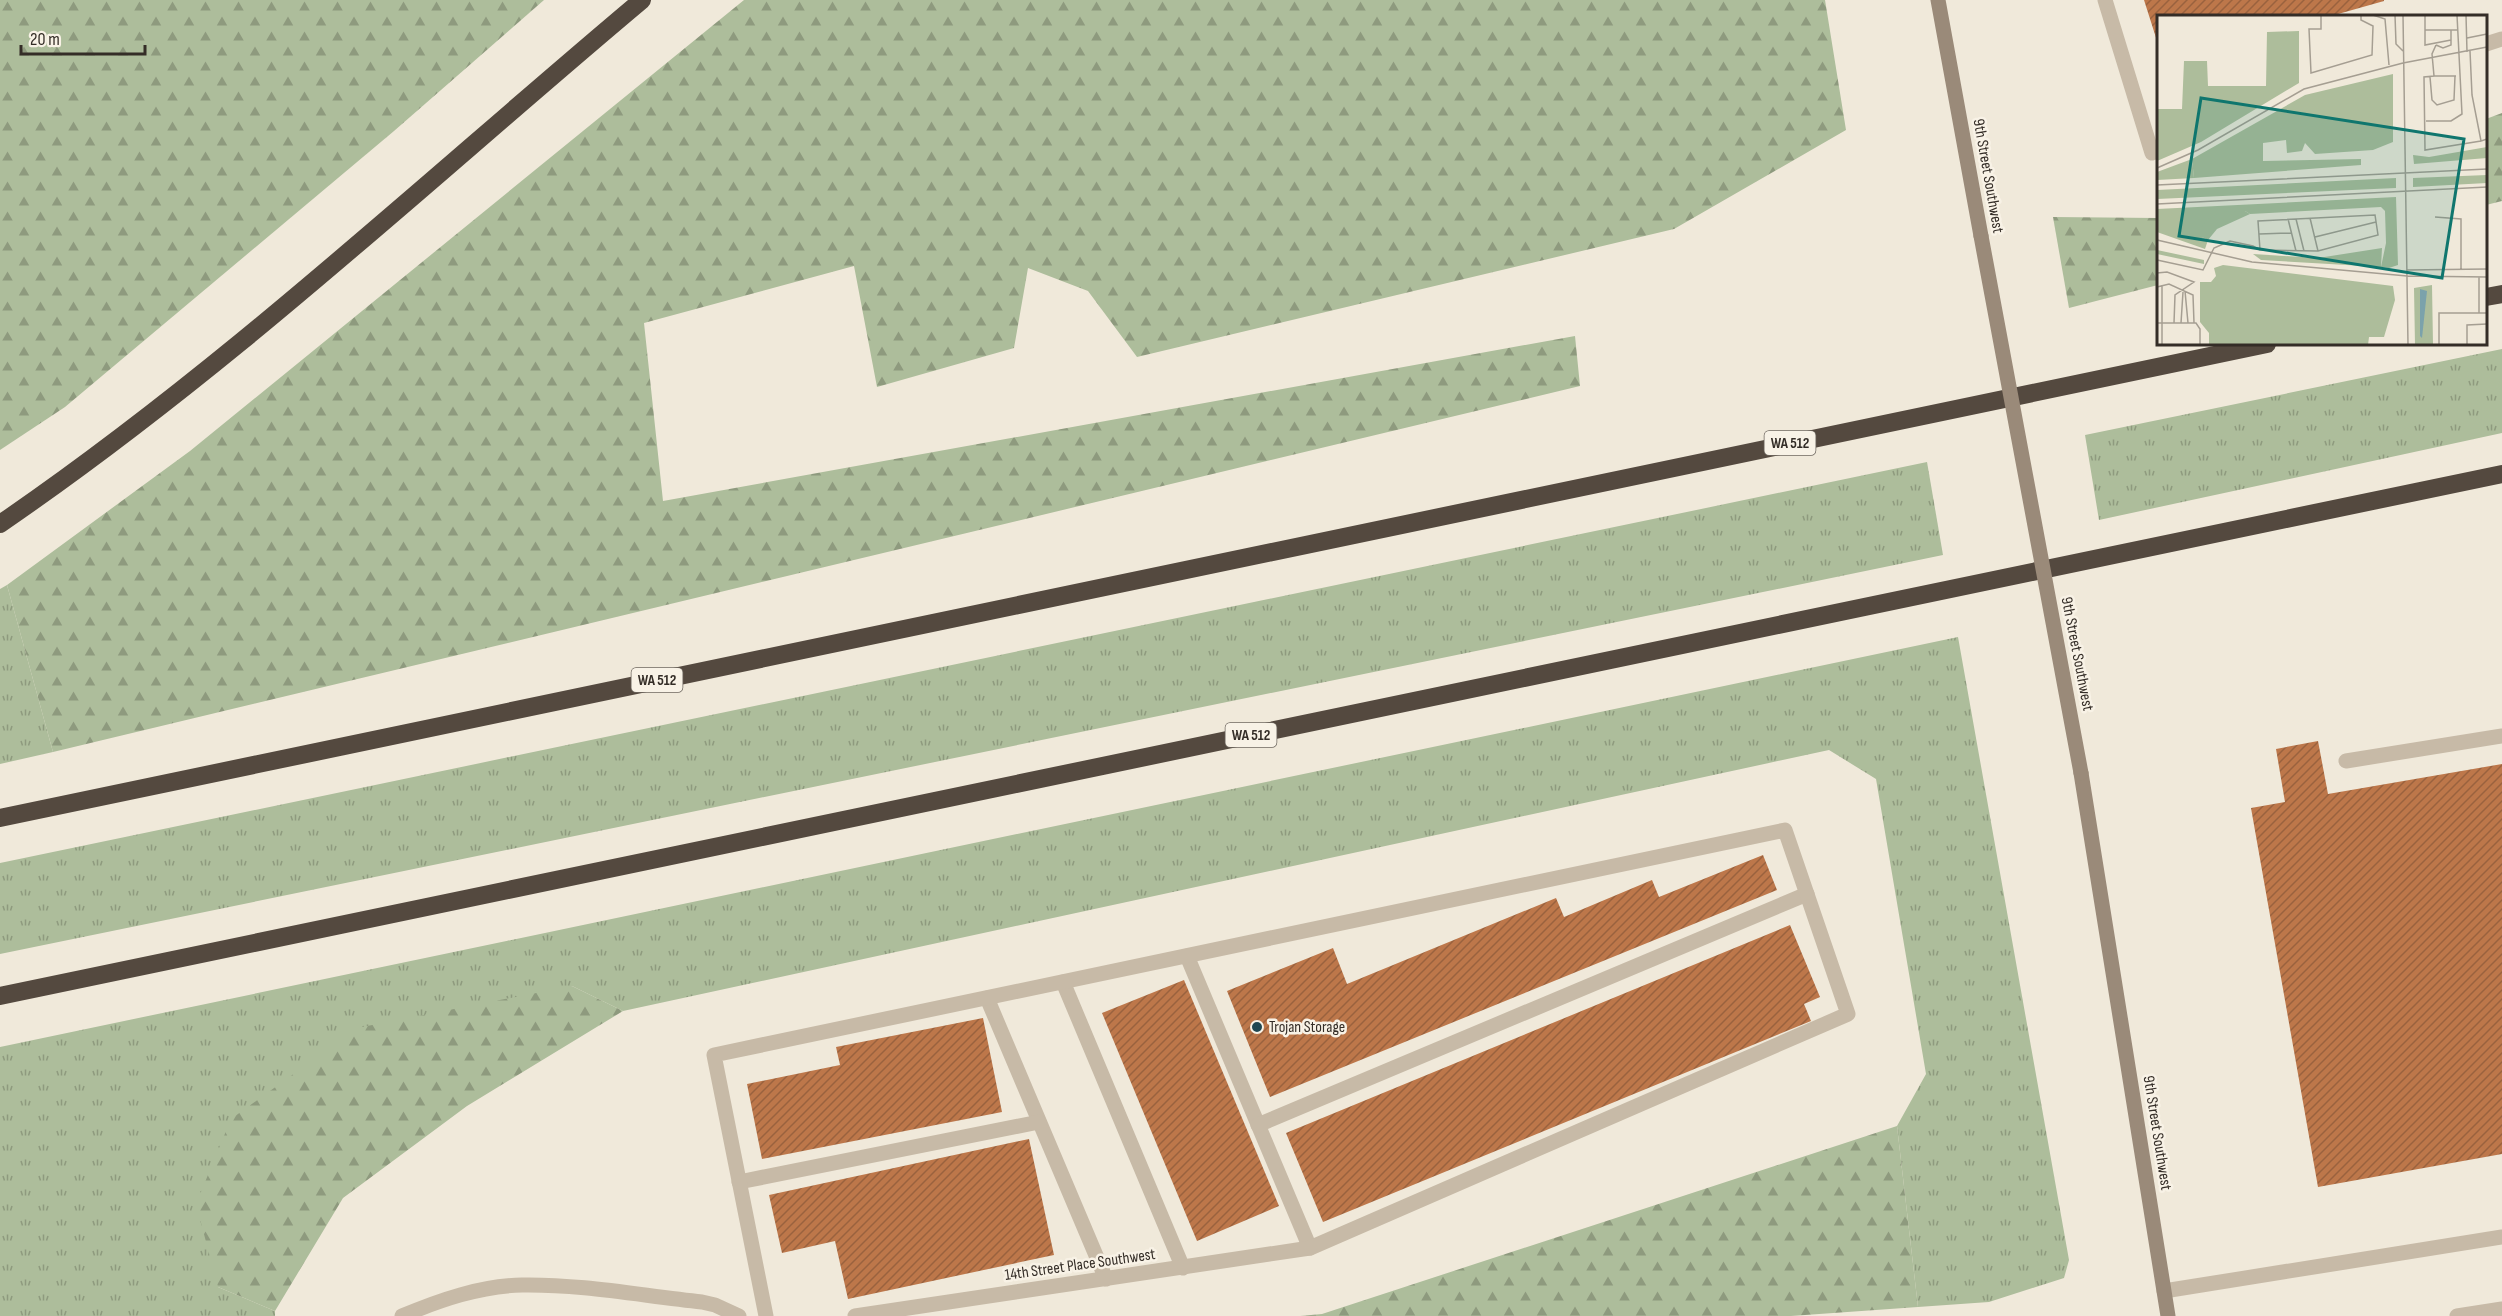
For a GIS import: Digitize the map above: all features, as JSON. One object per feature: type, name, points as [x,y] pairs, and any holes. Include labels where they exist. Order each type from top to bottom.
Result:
[{"type":"highway","points":[[0,524],[52,488],[242,340],[642,0]]},
{"type":"highway","points":[[2487,297],[2502,294]]},
{"type":"highway","name":"WA 512","points":[[0,818],[2262,345]]},
{"type":"highway","name":"WA 512","points":[[0,996],[2502,474]]},
{"type":"main road","name":"9th Street Southwest","points":[[1938,0],[2081,773],[2168,1316]]},
{"type":"lane","points":[[2105,0],[2152,153],[2157,151]]},
{"type":"lane","points":[[2487,44],[2502,39]]},
{"type":"lane","points":[[2346,761],[2502,736]]},
{"type":"lane","points":[[766,1316],[714,1055],[1785,830],[1807,894],[1258,1125]]},
{"type":"lane","name":"14th Street Place Southwest","points":[[855,1316],[1310,1248],[1848,1014],[1807,894]]},
{"type":"lane","points":[[1187,956],[1310,1248]]},
{"type":"lane","points":[[1063,982],[1183,1268]]},
{"type":"lane","points":[[987,998],[1106,1279]]},
{"type":"lane","points":[[739,1182],[1039,1122]]},
{"type":"lane","points":[[2164,1291],[2502,1237]]},
{"type":"lane","points":[[402,1316],[452,1297],[521,1285],[558,1286],[702,1302],[739,1316]]},
{"type":"lane","points":[[2457,1316],[2502,1309]]},
{"type":"green space","points":[[0,0],[544,0],[394,131],[65,407],[0,450]]},
{"type":"green space","points":[[744,0],[1825,0],[1846,130],[1674,229],[1137,357],[1088,291],[1028,268],[1014,348],[877,387],[854,266],[644,323],[663,501],[1575,336],[1580,386],[53,752],[7,585],[190,451]]},
{"type":"green space","points":[[2502,113],[2502,201],[2487,205],[2487,119]]},
{"type":"green space","points":[[2053,217],[2157,218],[2157,285],[2069,308]]},
{"type":"green space","points":[[2502,349],[2502,433],[2099,520],[2085,435]]},
{"type":"green space","points":[[1927,462],[1943,555],[0,954],[0,863]]},
{"type":"green space","points":[[7,585],[53,752],[0,764],[0,589]]},
{"type":"green space","points":[[1958,637],[2069,1260],[2064,1278],[1989,1302],[1918,1307],[1897,1126],[1926,1074],[1876,779],[1829,750],[623,1011],[572,986],[218,1287],[275,1311],[275,1316],[0,1316],[0,1047]]},
{"type":"green space","points":[[572,986],[623,1011],[467,1106],[343,1198],[275,1311],[218,1287],[196,1204],[231,1119],[357,1028]]},
{"type":"green space","points":[[1897,1126],[1918,1307],[1791,1316],[1300,1316],[1322,1314]]},
{"type":"building","points":[[2144,0],[2384,0],[2335,15],[2157,15],[2157,41]]},
{"type":"building","points":[[2318,741],[2328,794],[2502,764],[2502,1154],[2318,1187],[2251,808],[2285,802],[2276,749]]},
{"type":"building","points":[[1763,855],[1777,890],[1270,1097],[1227,991],[1333,948],[1347,984],[1556,898],[1564,917],[1652,880],[1659,897]]},
{"type":"building","points":[[1790,925],[1820,997],[1804,1004],[1811,1021],[1323,1222],[1286,1133]]},
{"type":"building","points":[[1184,980],[1279,1206],[1197,1241],[1102,1013]]},
{"type":"building","points":[[983,1018],[1002,1112],[762,1159],[747,1084],[840,1065],[836,1047]]},
{"type":"building","points":[[1029,1139],[1054,1255],[848,1299],[835,1241],[782,1253],[769,1195]]},
{"type":"place","name":"Trojan Storage","points":[[1257,1027]]}]
